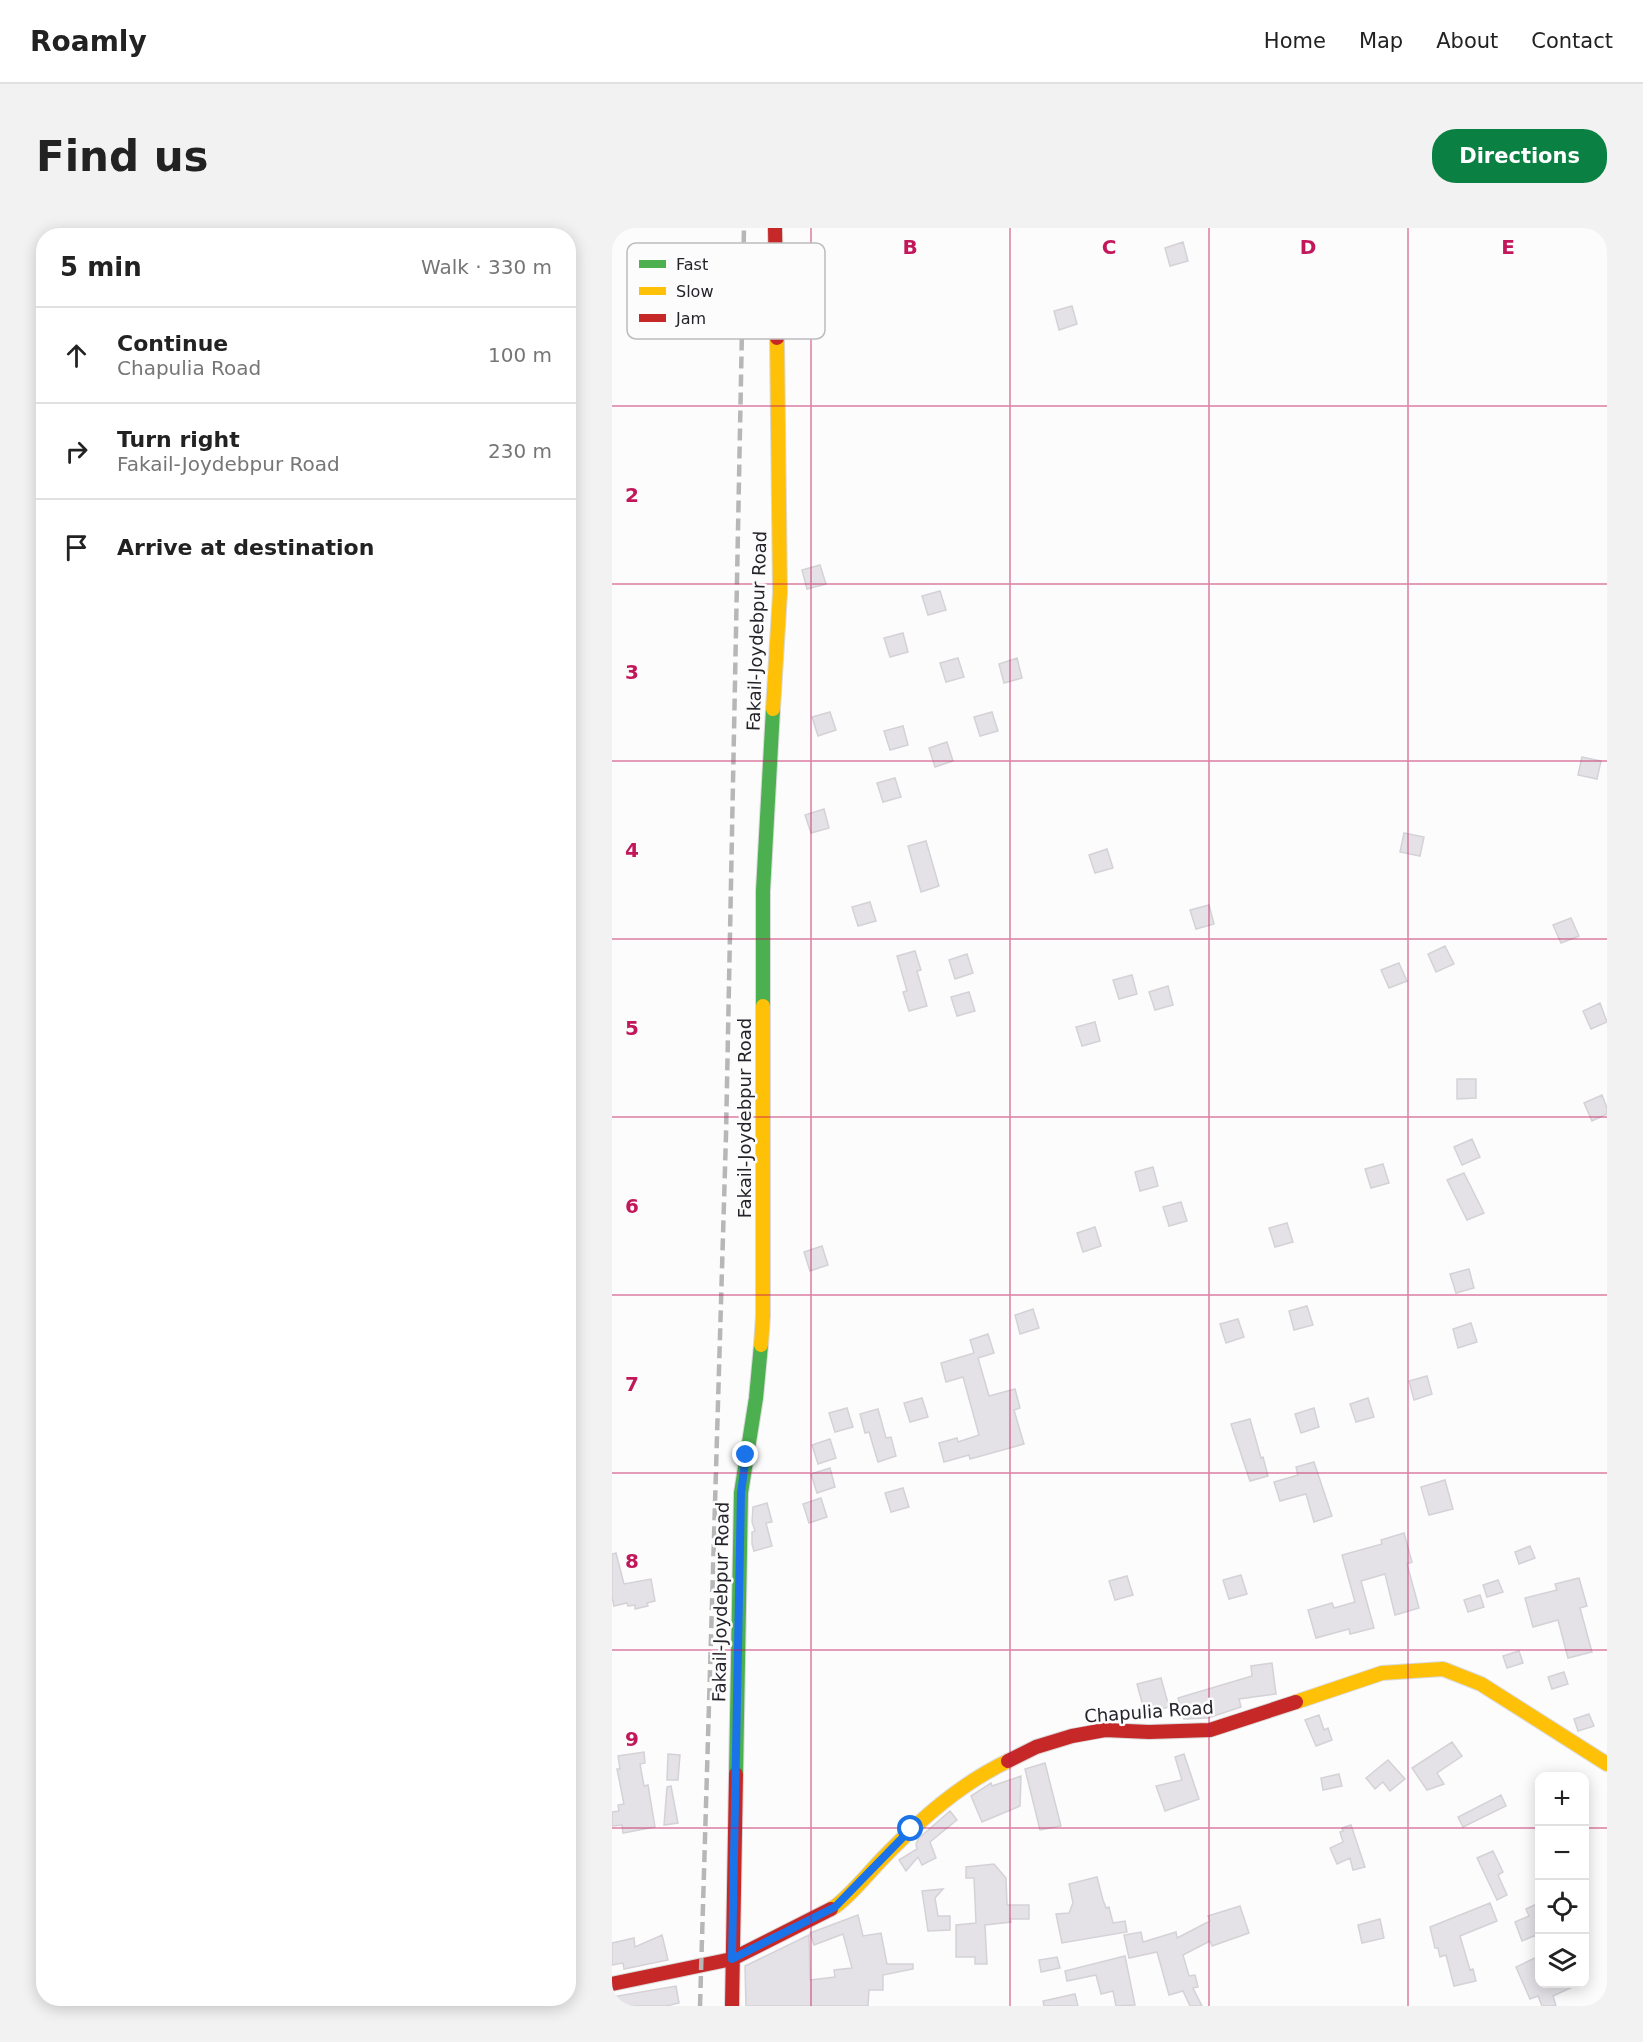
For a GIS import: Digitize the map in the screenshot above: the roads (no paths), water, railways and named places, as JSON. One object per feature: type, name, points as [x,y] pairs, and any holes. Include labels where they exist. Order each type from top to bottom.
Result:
[{"type":"street","name":"Fakail-Joydebpur Road","points":[[775,228],[775,243]]},
{"type":"street","name":"Fakail-Joydebpur Road","points":[[732,2006],[741,1493],[756,1398],[763,1316],[763,891],[780,593],[777,339]]},
{"type":"street","name":"Chapulia Road","points":[[612,1984],[732,1959],[835,1907],[911,1829],[956,1791],[985,1772],[1036,1747],[1072,1736],[1105,1730],[1149,1732],[1210,1730],[1382,1673],[1443,1669],[1481,1684],[1607,1764]]},
{"type":"railway","points":[[744,228],[744,243]]},
{"type":"railway","points":[[700,2006],[726,1135],[742,339]]}]
